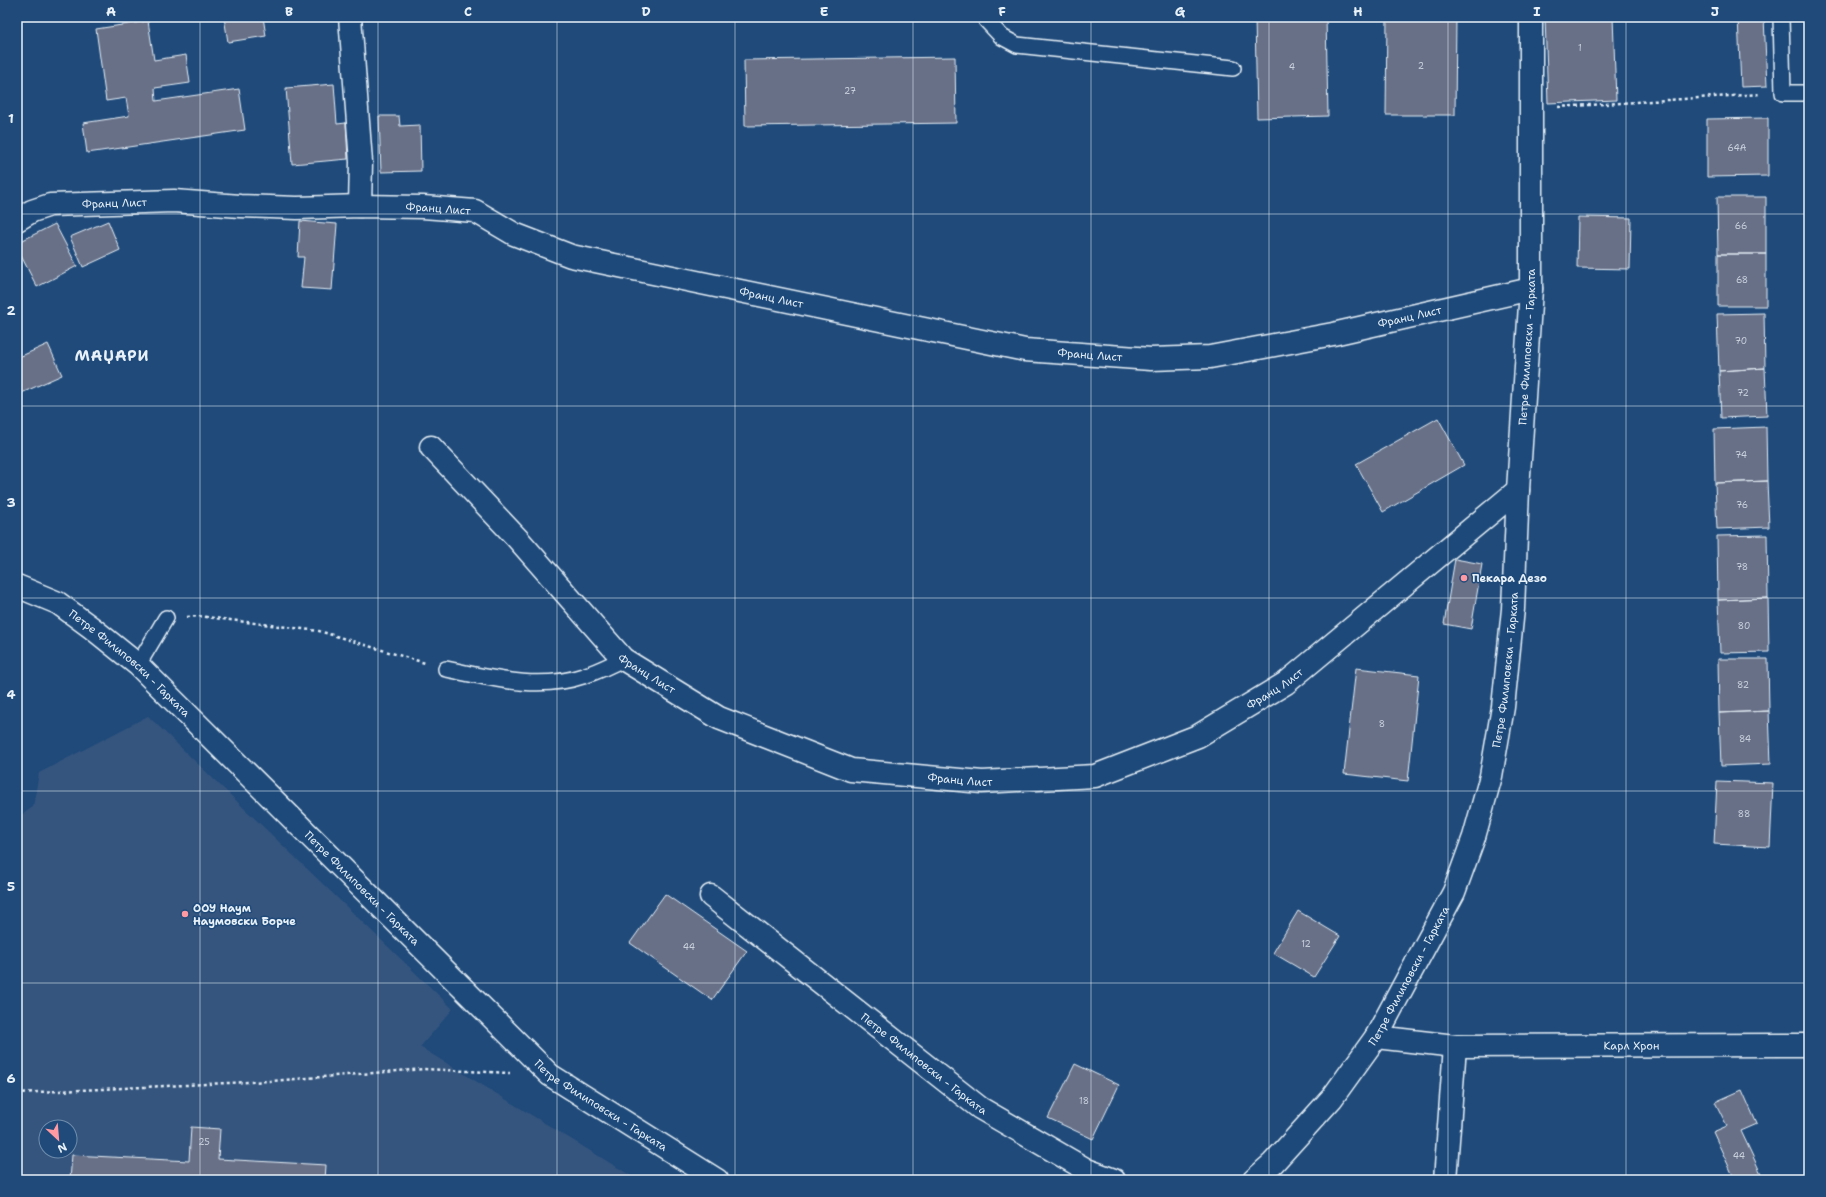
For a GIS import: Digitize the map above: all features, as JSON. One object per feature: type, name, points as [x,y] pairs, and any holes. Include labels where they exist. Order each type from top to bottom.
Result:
[{"type":"street","points":[[350,17],[361,162],[360,206]]},
{"type":"street","name":"Петре Филиповски - Гарката","points":[[1254,1180],[1273,1163],[1332,1098],[1376,1037],[1454,892],[1474,837],[1491,776],[1503,707],[1513,609],[1518,490],[1531,289],[1531,17]]},
{"type":"street","name":"Франц Лист","points":[[17,220],[32,211],[50,205],[174,201],[240,206],[297,208],[360,206],[476,211],[514,234],[571,256],[1025,350],[1143,358],[1210,357],[1333,334],[1531,289]]},
{"type":"street","name":"Франц Лист","points":[[431,447],[517,538],[623,659],[719,718],[851,770],[982,782],[1095,776],[1198,736],[1286,683],[1518,490]]},
{"type":"street","name":"Петре Филиповски - Гарката","points":[[17,586],[58,603],[138,665],[550,1075],[717,1180]]},
{"type":"street","name":"Петре Филиповски - Гарката","points":[[712,896],[980,1108],[1087,1170],[1114,1180]]},
{"type":"street","name":"Карл Хрон","points":[[1376,1037],[1455,1046],[1809,1045]]},
{"type":"street","points":[[1445,1180],[1455,1046]]},
{"type":"lane","points":[[985,17],[1002,37],[1017,45],[1233,68]]},
{"type":"lane","points":[[1781,17],[1783,93],[1809,93]]},
{"type":"lane","points":[[138,665],[166,618]]},
{"type":"lane","points":[[446,669],[507,681],[543,684],[583,676],[623,659]]},
{"type":"path","points":[[1530,109],[1783,93]]},
{"type":"path","points":[[166,618],[198,616],[319,631],[446,669]]},
{"type":"path","points":[[17,1093],[270,1081],[424,1069],[550,1075]]},
{"type":"shaded area","name":"ООУ Наум Наумовски Борче","points":[[148,716],[453,1009],[420,1047],[638,1180],[17,1180],[17,818],[33,807],[39,773]]},
{"type":"building","points":[[224,17],[263,17],[266,36],[228,42]]},
{"type":"building","points":[[1255,17],[1326,17],[1328,116],[1257,118]]},
{"type":"building","points":[[1387,17],[1456,17],[1455,115],[1386,115]]},
{"type":"building","points":[[1545,17],[1613,17],[1616,100],[1548,103]]},
{"type":"building","points":[[1738,17],[1764,17],[1767,86],[1741,87]]},
{"type":"building","points":[[148,21],[154,60],[186,55],[190,83],[155,88],[156,101],[239,89],[245,130],[87,153],[83,123],[129,116],[126,98],[106,101],[96,29]]},
{"type":"building","points":[[955,57],[956,123],[745,126],[744,60]]},
{"type":"building","points":[[334,84],[337,124],[346,123],[348,159],[292,164],[286,88]]},
{"type":"building","points":[[379,116],[399,116],[400,126],[420,125],[421,171],[381,172]]},
{"type":"building","points":[[1768,118],[1768,176],[1707,177],[1707,119]]},
{"type":"building","points":[[1717,197],[1766,197],[1766,254],[1718,254]]},
{"type":"building","points":[[1578,217],[1631,218],[1630,269],[1577,268]]},
{"type":"building","points":[[108,221],[120,250],[83,267],[70,237]]},
{"type":"building","points":[[300,221],[337,224],[332,290],[301,288],[304,257],[298,257]]},
{"type":"building","points":[[55,224],[77,266],[37,287],[17,248],[17,243]]},
{"type":"building","points":[[1718,254],[1766,254],[1766,306],[1718,306]]},
{"type":"building","points":[[1764,313],[1765,368],[1719,371],[1717,314]]},
{"type":"building","points":[[48,344],[62,375],[17,395],[17,358]]},
{"type":"building","points":[[1765,368],[1767,416],[1721,418],[1719,371]]},
{"type":"building","points":[[1438,418],[1464,465],[1383,512],[1356,464]]},
{"type":"building","points":[[1766,427],[1767,481],[1715,483],[1714,429]]},
{"type":"building","points":[[1767,481],[1769,527],[1717,529],[1715,483]]},
{"type":"building","points":[[1767,535],[1768,598],[1718,600],[1717,536]]},
{"type":"building","points":[[1455,559],[1482,564],[1471,629],[1444,624]]},
{"type":"building","points":[[1768,598],[1769,652],[1720,653],[1718,600]]},
{"type":"building","points":[[1718,659],[1768,659],[1769,711],[1719,713]]},
{"type":"building","points":[[1356,668],[1419,675],[1408,781],[1344,774]]},
{"type":"building","points":[[1769,711],[1771,764],[1721,766],[1719,713]]},
{"type":"building","points":[[1717,781],[1773,783],[1770,847],[1714,844]]},
{"type":"building","points":[[665,894],[747,951],[712,1000],[630,943]]},
{"type":"building","points":[[1298,911],[1340,936],[1314,977],[1273,953]]},
{"type":"building","points":[[1075,1064],[1119,1085],[1093,1139],[1048,1118]]},
{"type":"building","points":[[1742,1090],[1757,1124],[1741,1131],[1764,1180],[1735,1180],[1713,1132],[1727,1126],[1715,1102]]},
{"type":"building","points":[[191,1127],[220,1129],[218,1159],[326,1165],[325,1180],[70,1180],[72,1159],[78,1159],[78,1155],[189,1161]]},
{"type":"place","name":"Пекара Дезо","points":[[1464,578]]},
{"type":"place","name":"ООУ Наум Наумовски Борче","points":[[185,914]]},
{"type":"district","name":"МАЏАРИ","points":[[112,356]]}]
